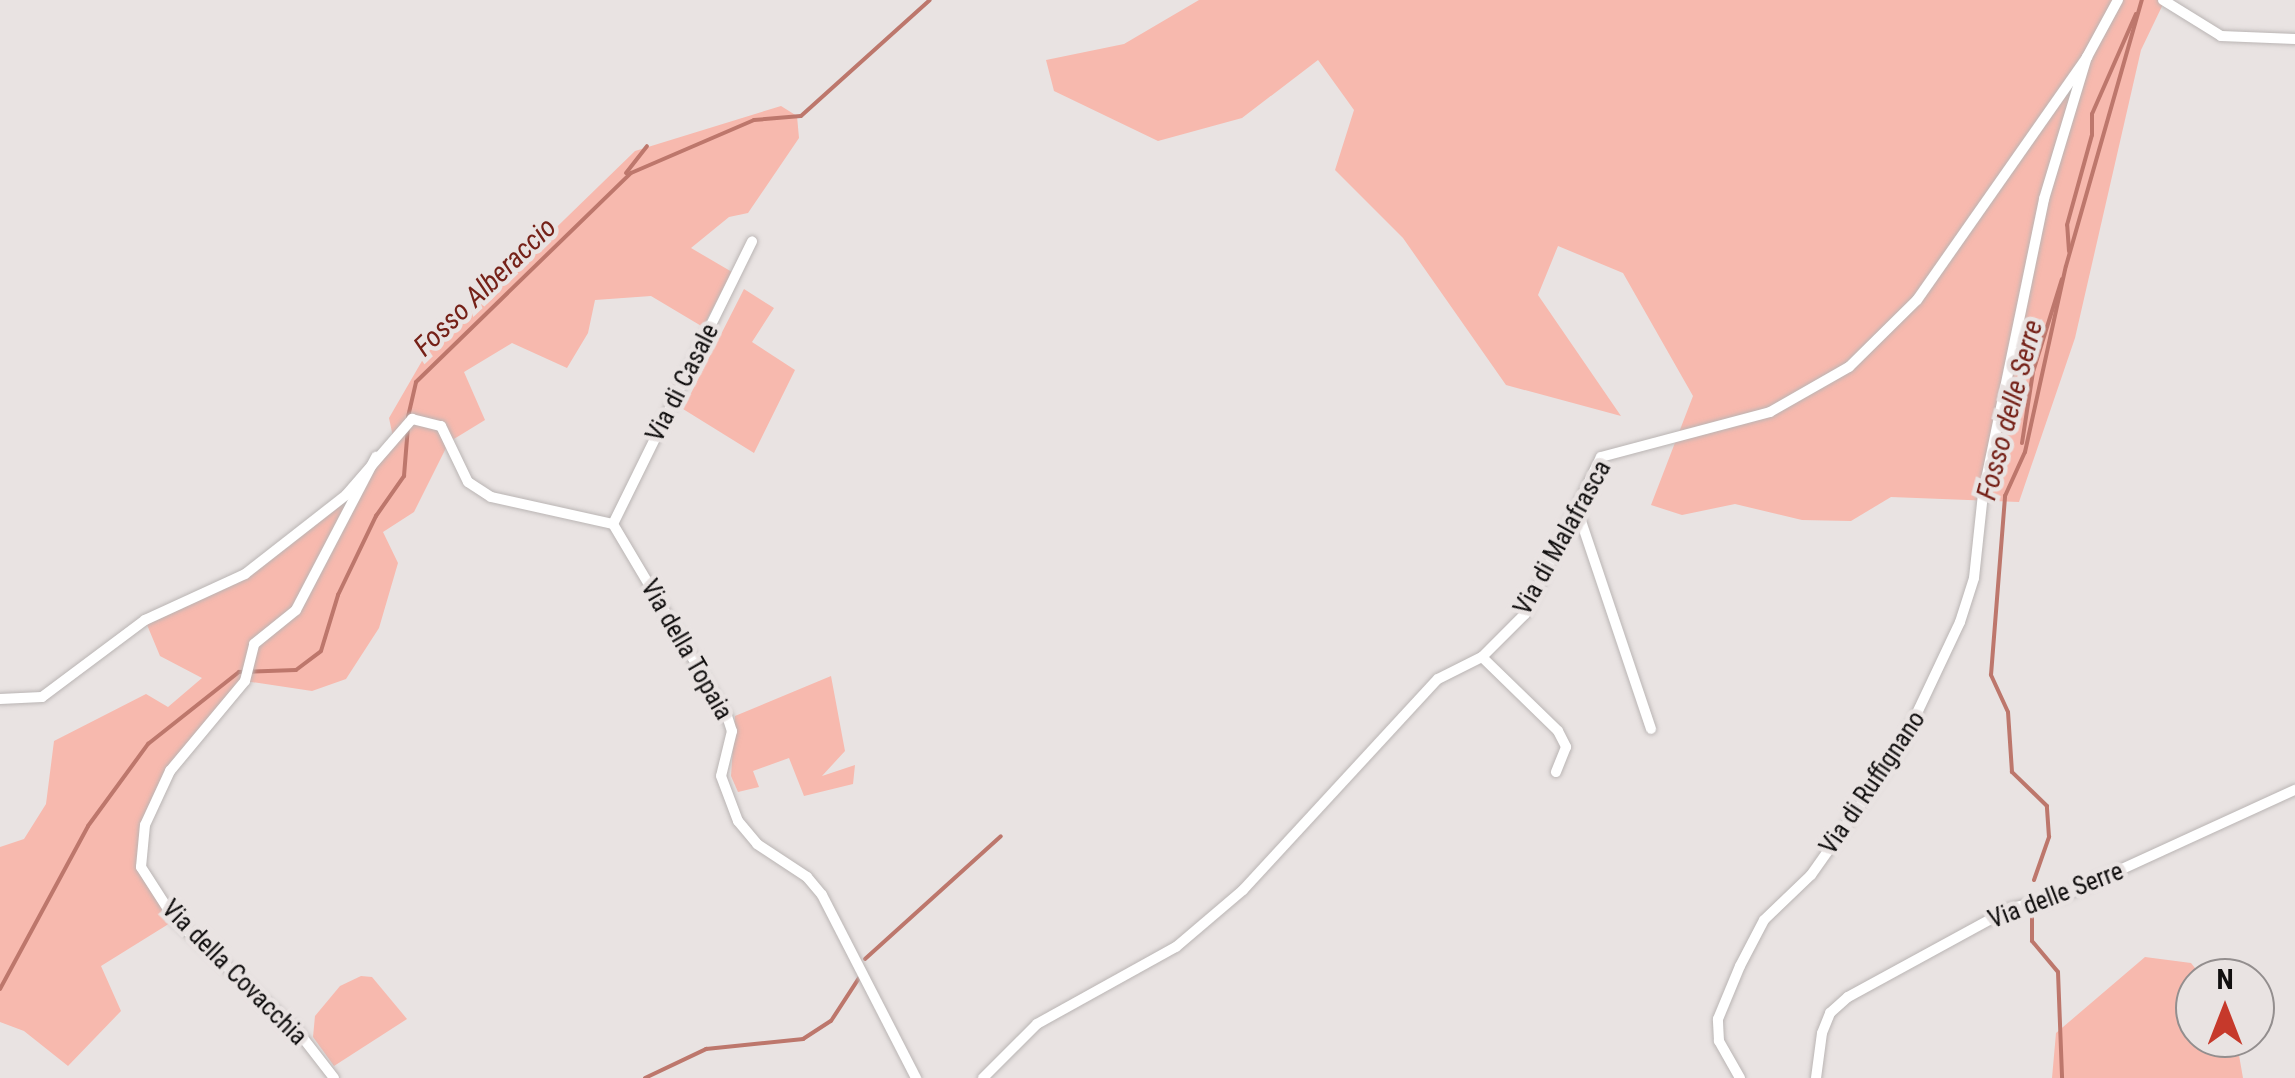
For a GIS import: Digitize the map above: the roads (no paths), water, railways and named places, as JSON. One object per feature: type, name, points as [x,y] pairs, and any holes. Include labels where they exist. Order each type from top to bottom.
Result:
[{"type":"street","name":"Via di Ruffignano","points":[[1740,1078],[1719,1041],[1718,1019],[1740,966],[1764,920],[1811,875],[1900,749],[1960,622],[1974,578],[1983,494],[2044,199],[2086,57],[2118,0]]},
{"type":"street","points":[[2163,0],[2221,36],[2295,39]]},
{"type":"street","name":"Via di Malafrasca","points":[[983,1078],[1037,1024],[1176,947],[1304,828],[1438,679],[1482,657],[1525,614],[1601,457],[1617,448],[1770,412],[1849,367],[1917,300],[2086,57]]},
{"type":"street","name":"Via di Casale","points":[[613,524],[752,241]]},
{"type":"street","points":[[0,699],[42,697],[145,620],[245,574],[328,511],[412,420],[434,420],[468,482],[491,497],[613,524]]},
{"type":"street","name":"Via della Covacchia","points":[[334,1078],[296,1029],[176,920],[141,867],[145,825],[170,771],[249,668],[254,644],[296,610],[376,457]]},
{"type":"street","points":[[1577,509],[1651,729]]},
{"type":"street","name":"Via della Topaia","points":[[613,524],[727,716],[732,731],[722,776],[738,821],[757,844],[807,877],[822,895],[916,1078]]},
{"type":"street","points":[[1482,657],[1558,731],[1566,747],[1556,772]]},
{"type":"street","name":"Via delle Serre","points":[[1816,1078],[1830,1013],[1848,997],[2011,908],[2063,896],[2253,804],[2295,790]]},
{"type":"waterway","name":"Fosso Alberaccio","points":[[408,417],[416,382],[631,173],[754,120],[801,116],[930,0]]},
{"type":"waterway","name":"Fosso delle Serre","points":[[2034,880],[2049,837],[2047,806],[2012,772],[2008,712],[1991,675],[2005,496],[2025,452],[2066,266],[2142,0]]},
{"type":"waterway","points":[[2069,251],[2067,225],[2092,135],[2092,114],[2136,14]]},
{"type":"waterway","points":[[626,173],[647,146]]},
{"type":"waterway","points":[[2022,443],[2033,372],[2062,279]]},
{"type":"waterway","name":"Fosso Alberaccio","points":[[0,989],[88,826],[148,744],[239,672],[296,670],[321,651],[338,595],[376,516],[404,476],[408,426]]},
{"type":"waterway","points":[[865,959],[1001,836]]},
{"type":"waterway","name":"Fosso delle Serre","points":[[2032,906],[2032,941],[2058,972],[2062,1078]]},
{"type":"waterway","points":[[645,1078],[706,1049],[803,1039],[831,1021],[861,975]]}]
